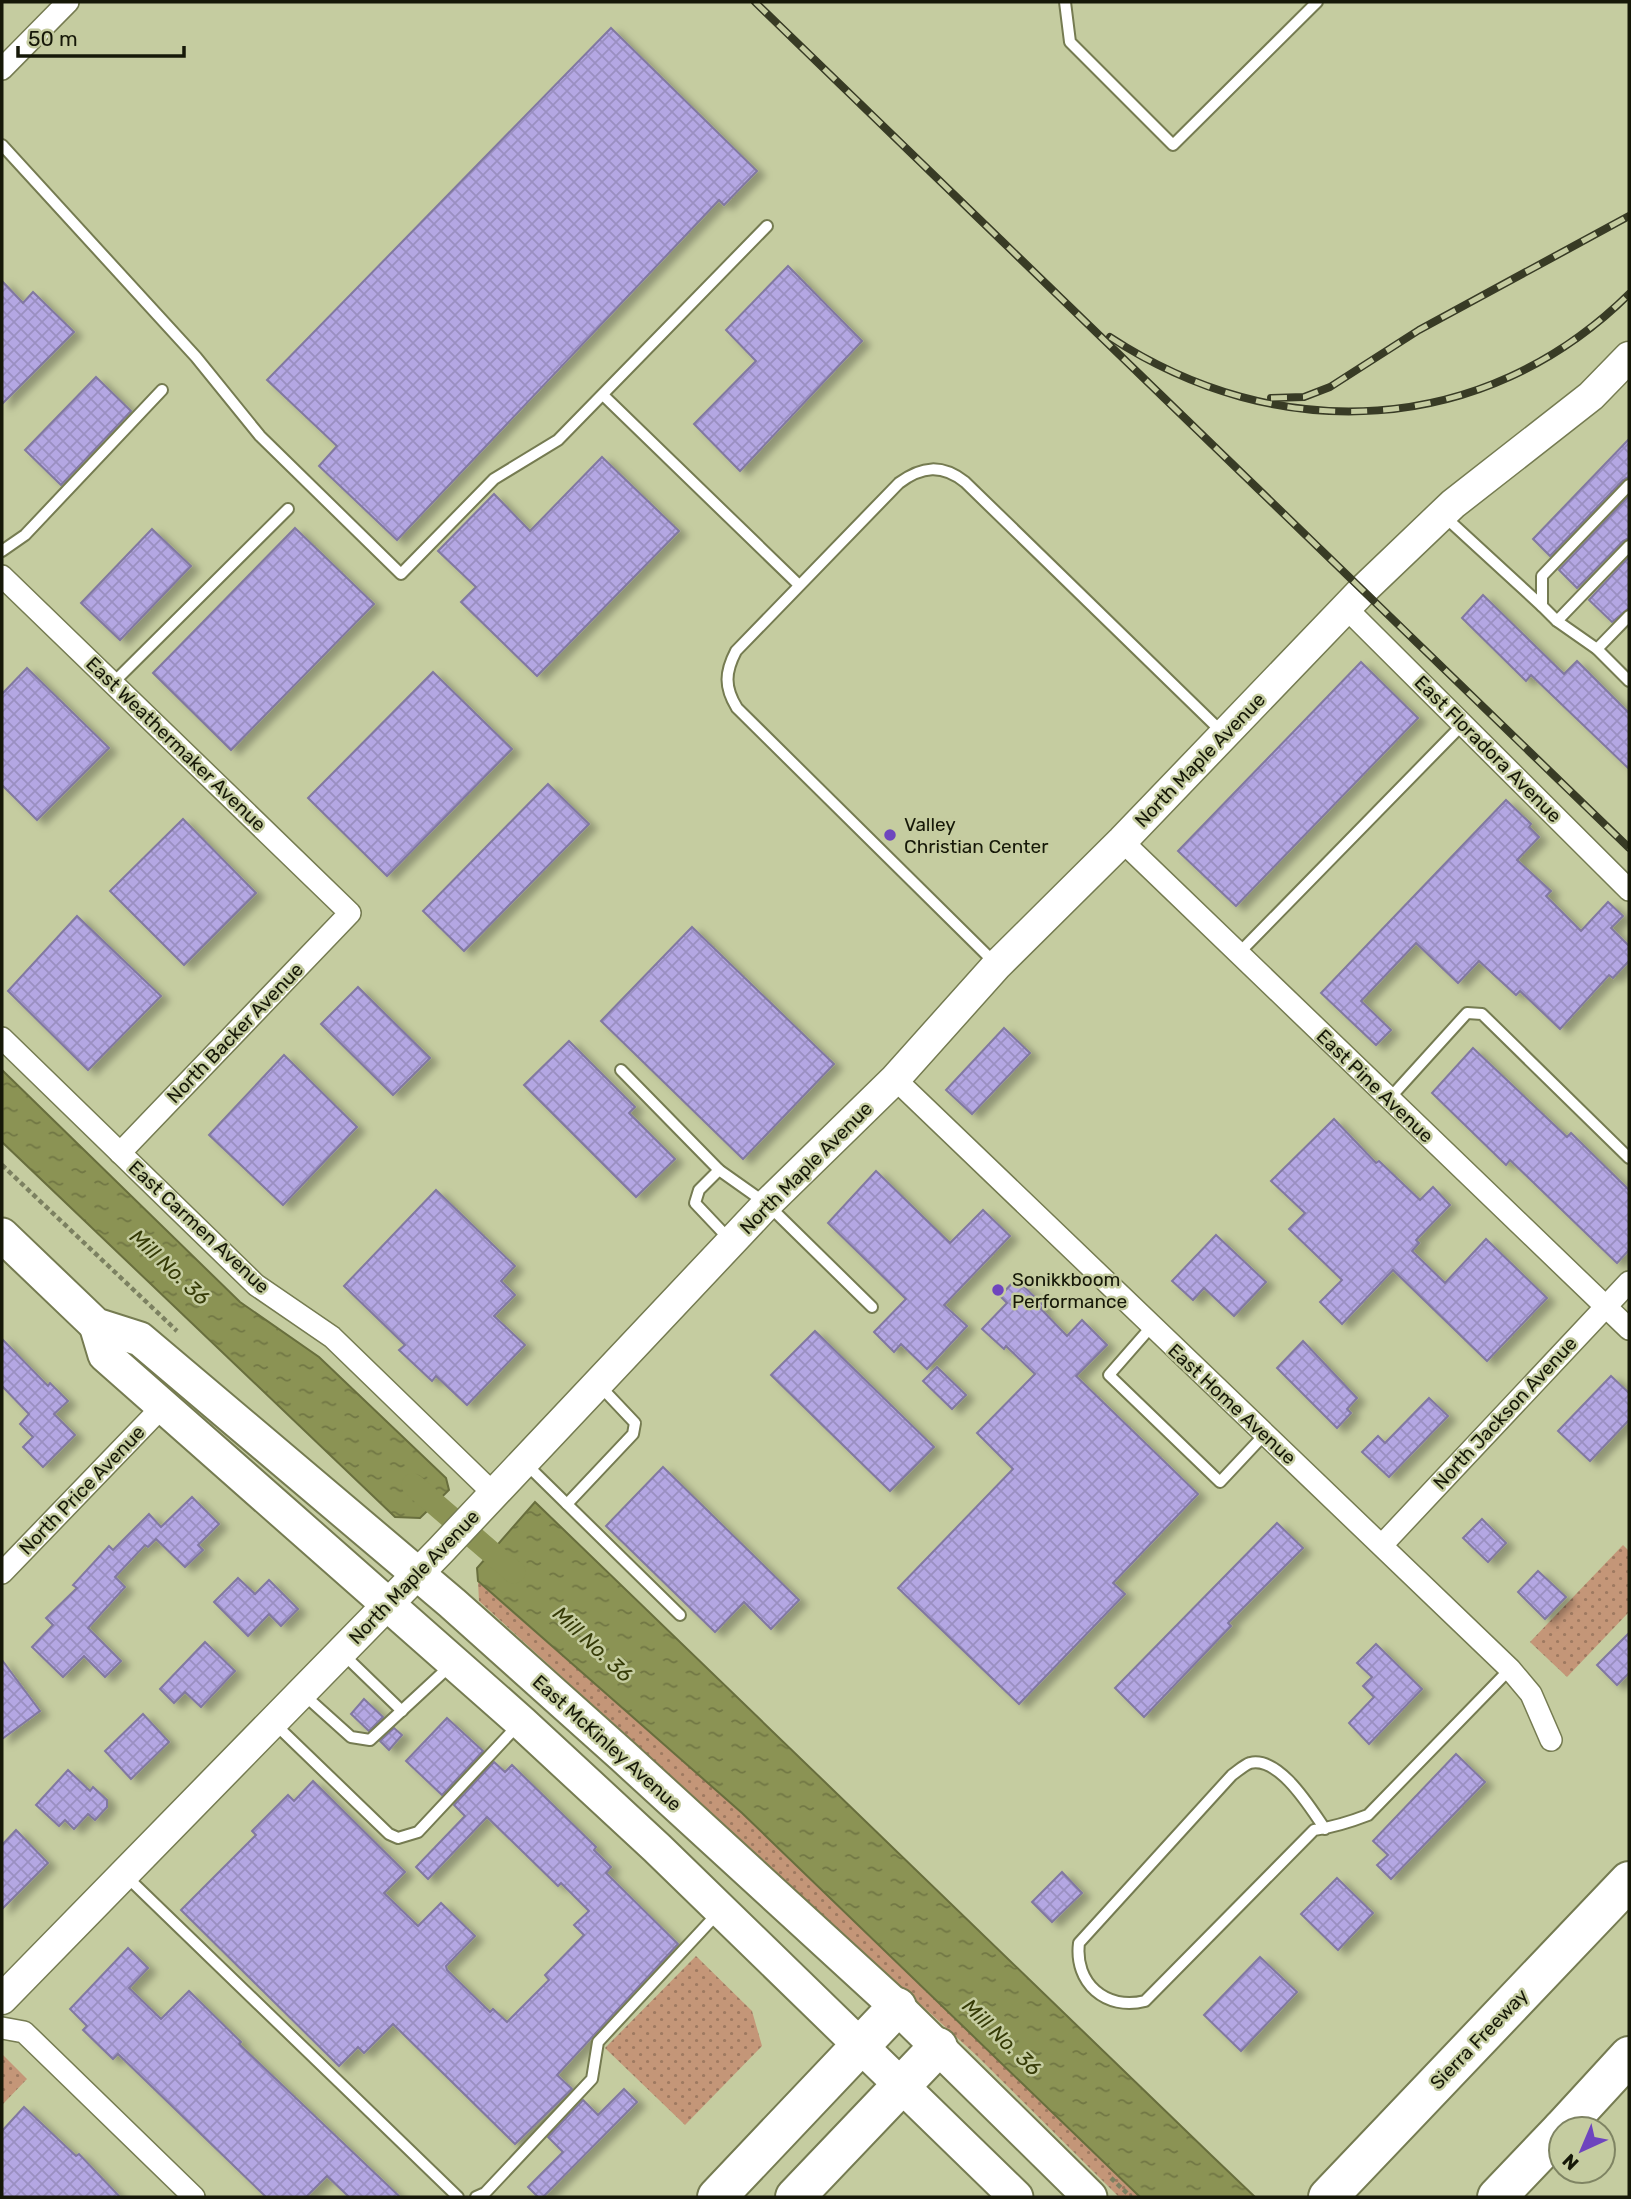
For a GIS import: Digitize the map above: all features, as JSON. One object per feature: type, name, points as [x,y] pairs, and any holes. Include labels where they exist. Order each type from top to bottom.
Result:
[{"type":"highway","name":"Sierra Freeway","points":[[1328,2197],[1629,1881]]},
{"type":"highway","points":[[717,2197],[897,2007]]},
{"type":"highway","points":[[796,2197],[938,2047]]},
{"type":"highway","points":[[1575,2115],[1629,2056]]},
{"type":"highway","points":[[1312,2197],[1388,2135]]},
{"type":"highway","points":[[1497,2197],[1547,2145]]},
{"type":"highway","points":[[1503,2197],[1547,2146]]},
{"type":"main road","name":"East McKinley Avenue","points":[[2,1235],[96,1325],[140,1339],[428,1562],[623,1756],[897,2007],[1090,2197]]},
{"type":"main road","name":"East McKinley Avenue","points":[[96,1325],[105,1355],[521,1721],[721,1910],[1016,2197]]},
{"type":"street","points":[[2,69],[68,2]]},
{"type":"street","name":"North Maple Avenue","points":[[2,1999],[494,1494],[767,1204],[895,1079],[998,965],[1122,841],[1346,608],[1442,514],[1591,396],[1629,357]]},
{"type":"street","name":"East Weathermaker Avenue","points":[[2,576],[350,913]]},
{"type":"street","name":"East Floradora Avenue","points":[[1346,608],[1629,890]]},
{"type":"street","name":"East Pine Avenue","points":[[1122,841],[1388,1100],[1629,1329]]},
{"type":"street","name":"North Backer Avenue","points":[[120,1153],[350,913]]},
{"type":"street","name":"East Carmen Avenue","points":[[2,1038],[256,1285],[332,1337],[494,1494]]},
{"type":"street","name":"East Home Avenue","points":[[895,1079],[1510,1669],[1531,1694],[1551,1740]]},
{"type":"street","name":"North Jackson Avenue","points":[[1382,1545],[1629,1283]]},
{"type":"street","name":"North Price Avenue","points":[[2,1573],[162,1407]]},
{"type":"street","points":[[2,2028],[24,2032],[194,2197]]},
{"type":"lane","points":[[1065,2],[1070,42],[1173,145],[1317,2]]},
{"type":"lane","points":[[2,145],[196,357],[260,436],[401,574],[494,479],[558,440],[767,226]]},
{"type":"lane","points":[[2,551],[25,535],[162,390]]},
{"type":"lane","points":[[603,395],[799,585]]},
{"type":"lane","points":[[998,965],[737,708],[729,694],[726,678],[736,650],[899,482],[927,468],[953,473],[1224,734]]},
{"type":"lane","points":[[1542,606],[1542,576],[1629,485]]},
{"type":"lane","points":[[113,683],[288,509]]},
{"type":"lane","points":[[1442,514],[1557,621],[1597,649],[1629,680]]},
{"type":"lane","points":[[1557,621],[1629,546]]},
{"type":"lane","points":[[1597,649],[1629,616]]},
{"type":"lane","points":[[1239,953],[1463,724]]},
{"type":"lane","points":[[1388,1100],[1467,1013],[1482,1014],[1629,1158]]},
{"type":"lane","points":[[621,1070],[719,1170],[767,1204],[872,1307]]},
{"type":"lane","points":[[719,1170],[699,1190],[695,1203],[732,1242]]},
{"type":"lane","points":[[1151,1327],[1109,1375],[1220,1482],[1264,1435]]},
{"type":"lane","points":[[567,1504],[633,1434],[635,1423],[630,1414],[598,1384]]},
{"type":"lane","points":[[524,1462],[680,1615]]},
{"type":"lane","points":[[341,1652],[402,1711]]},
{"type":"lane","points":[[301,1692],[351,1737],[370,1740],[454,1662]]},
{"type":"lane","points":[[1325,1829],[1302,1793],[1273,1769],[1258,1762],[1247,1764],[1232,1775],[1079,1943],[1076,1962],[1088,1984],[1111,2001],[1130,2005],[1145,2001],[1314,1830],[1325,1829],[1368,1815],[1510,1669]]},
{"type":"lane","points":[[273,1722],[389,1834],[408,1838],[418,1832],[521,1721]]},
{"type":"lane","points":[[124,1874],[167,1919],[458,2197]]},
{"type":"lane","points":[[476,2197],[485,2193],[592,2079],[598,2042],[721,1910]]},
{"type":"shaded area","points":[[1623,1545],[1629,1551],[1629,1612],[1567,1677],[1530,1642]]},
{"type":"shaded area","points":[[478,1582],[742,1813],[1140,2197],[1119,2197],[976,2055],[479,1601]]},
{"type":"shaded area","points":[[696,1956],[752,2011],[762,2046],[685,2125],[605,2048]]},
{"type":"shaded area","points":[[2,2054],[27,2079],[2,2105]]},
{"type":"water","points":[[2,1070],[240,1302],[319,1357],[446,1478],[449,1490],[420,1518],[395,1517],[2,1142]]},
{"type":"water","points":[[535,1502],[1255,2197],[1140,2197],[742,1813],[478,1581],[477,1568]]},
{"type":"building","points":[[611,28],[757,171],[724,205],[719,200],[397,540],[319,466],[337,446],[267,380]]},
{"type":"building","points":[[788,266],[862,341],[740,471],[694,424],[756,361],[726,330]]},
{"type":"building","points":[[2,281],[23,303],[33,292],[74,332],[2,404]]},
{"type":"building","points":[[96,377],[131,411],[61,485],[25,450]]},
{"type":"building","points":[[1629,439],[1629,477],[1623,480],[1550,556],[1533,539]]},
{"type":"building","points":[[602,457],[679,531],[537,676],[461,602],[476,587],[438,551],[494,494],[530,531]]},
{"type":"building","points":[[1629,496],[1629,538],[1577,588],[1559,570]]},
{"type":"building","points":[[295,528],[374,604],[231,750],[153,673]]},
{"type":"building","points":[[152,529],[191,566],[120,640],[81,603]]},
{"type":"building","points":[[1629,557],[1629,608],[1612,622],[1589,600]]},
{"type":"building","points":[[1483,595],[1564,674],[1577,661],[1629,713],[1629,769],[1531,675],[1526,681],[1462,618]]},
{"type":"building","points":[[1361,662],[1418,718],[1236,906],[1178,851]]},
{"type":"building","points":[[27,668],[109,748],[37,820],[2,785],[2,694]]},
{"type":"building","points":[[433,672],[512,749],[387,876],[308,798]]},
{"type":"building","points":[[548,784],[589,824],[464,951],[423,911]]},
{"type":"building","points":[[1506,800],[1531,824],[1529,827],[1539,837],[1517,860],[1551,891],[1546,896],[1581,931],[1608,902],[1623,916],[1611,928],[1629,946],[1629,961],[1613,978],[1609,975],[1560,1029],[1520,991],[1516,995],[1479,961],[1458,983],[1416,943],[1361,1001],[1391,1030],[1376,1045],[1321,993]]},
{"type":"building","points":[[183,819],[256,893],[184,965],[110,891]]},
{"type":"building","points":[[77,916],[161,996],[88,1070],[8,991]]},
{"type":"building","points":[[692,927],[834,1064],[743,1159],[601,1021]]},
{"type":"building","points":[[358,987],[430,1058],[393,1095],[321,1024]]},
{"type":"building","points":[[1004,1028],[1030,1053],[972,1114],[946,1090]]},
{"type":"building","points":[[569,1041],[635,1107],[629,1113],[675,1159],[636,1197],[524,1085]]},
{"type":"building","points":[[1473,1048],[1567,1137],[1571,1133],[1629,1190],[1629,1250],[1617,1263],[1510,1160],[1506,1165],[1432,1093]]},
{"type":"building","points":[[284,1055],[357,1127],[283,1205],[209,1135]]},
{"type":"building","points":[[1334,1119],[1376,1163],[1379,1161],[1420,1200],[1433,1187],[1450,1205],[1416,1240],[1419,1243],[1412,1251],[1445,1283],[1486,1239],[1547,1298],[1487,1361],[1393,1270],[1342,1324],[1320,1302],[1342,1280],[1289,1229],[1305,1213],[1271,1181]]},
{"type":"building","points":[[876,1171],[950,1243],[983,1210],[1010,1236],[944,1305],[967,1326],[927,1369],[901,1344],[894,1352],[874,1332],[906,1299],[828,1223]]},
{"type":"building","points":[[436,1190],[515,1266],[501,1281],[515,1295],[494,1316],[525,1345],[467,1405],[436,1376],[432,1381],[399,1350],[405,1345],[344,1286]]},
{"type":"building","points":[[1216,1235],[1266,1282],[1234,1316],[1204,1288],[1193,1300],[1172,1281]]},
{"type":"building","points":[[1016,1279],[1044,1306],[1041,1309],[1067,1336],[1082,1320],[1107,1345],[1076,1376],[1198,1494],[1113,1583],[1125,1594],[1019,1704],[898,1588],[1013,1469],[977,1433],[1035,1374],[1006,1346],[1004,1349],[982,1329],[1007,1303],[1000,1296]]},
{"type":"building","points":[[815,1331],[934,1447],[890,1491],[771,1375]]},
{"type":"building","points":[[2,1339],[48,1386],[50,1383],[68,1401],[54,1414],[75,1435],[43,1467],[23,1447],[33,1437],[20,1424],[29,1414],[2,1386]]},
{"type":"building","points":[[1303,1341],[1357,1398],[1347,1409],[1351,1413],[1337,1428],[1277,1368]]},
{"type":"building","points":[[937,1367],[966,1395],[952,1409],[923,1381]]},
{"type":"building","points":[[1611,1376],[1629,1393],[1629,1420],[1590,1461],[1558,1431]]},
{"type":"building","points":[[1429,1398],[1448,1416],[1389,1477],[1362,1452],[1378,1436],[1385,1443]]},
{"type":"building","points":[[663,1467],[799,1600],[771,1629],[744,1602],[715,1632],[606,1526]]},
{"type":"building","points":[[192,1497],[219,1524],[198,1545],[203,1550],[185,1567],[156,1539],[148,1547],[145,1545],[115,1577],[125,1587],[88,1628],[121,1661],[105,1677],[84,1656],[63,1677],[32,1647],[53,1625],[46,1618],[77,1588],[73,1585],[109,1546],[113,1550],[149,1514],[161,1527]]},
{"type":"building","points":[[1482,1519],[1506,1543],[1488,1562],[1463,1538]]},
{"type":"building","points":[[1277,1523],[1303,1548],[1228,1623],[1231,1626],[1144,1717],[1115,1688]]},
{"type":"building","points":[[1538,1571],[1566,1597],[1545,1619],[1518,1592]]},
{"type":"building","points":[[238,1578],[255,1594],[269,1580],[298,1609],[281,1626],[269,1614],[248,1636],[214,1602]]},
{"type":"building","points":[[1629,1633],[1629,1673],[1617,1685],[1597,1665]]},
{"type":"building","points":[[205,1642],[235,1671],[201,1707],[185,1692],[174,1703],[160,1689]]},
{"type":"building","points":[[1376,1644],[1422,1689],[1369,1744],[1349,1723],[1374,1697],[1363,1686],[1372,1677],[1357,1663]]},
{"type":"building","points":[[2,1660],[40,1711],[2,1739]]},
{"type":"building","points":[[364,1699],[383,1717],[369,1731],[351,1714]]},
{"type":"building","points":[[143,1714],[169,1742],[131,1779],[105,1751]]},
{"type":"building","points":[[447,1718],[483,1751],[442,1795],[406,1761]]},
{"type":"building","points":[[394,1728],[402,1735],[389,1750],[380,1741]]},
{"type":"building","points":[[1456,1754],[1485,1782],[1391,1879],[1377,1865],[1388,1855],[1373,1841]]},
{"type":"building","points":[[494,1762],[505,1772],[512,1765],[596,1847],[594,1850],[611,1867],[606,1873],[678,1944],[557,2075],[572,2089],[515,2144],[393,2024],[364,2053],[358,2047],[339,2066],[181,1910],[256,1835],[252,1831],[288,1795],[294,1801],[313,1781],[405,1872],[384,1893],[418,1926],[441,1903],[475,1936],[446,1966],[447,1970],[490,2012],[493,2009],[507,2022],[549,1980],[545,1975],[584,1935],[574,1925],[589,1911],[561,1883],[558,1886],[487,1817],[428,1879],[416,1867],[465,1816],[454,1805]]},
{"type":"building","points":[[68,1770],[90,1791],[93,1787],[107,1800],[107,1807],[95,1820],[88,1814],[74,1829],[65,1820],[59,1826],[36,1805]]},
{"type":"building","points":[[16,1830],[48,1863],[2,1909],[2,1845]]},
{"type":"building","points":[[1062,1872],[1082,1893],[1052,1922],[1032,1902]]},
{"type":"building","points":[[1337,1878],[1373,1913],[1338,1950],[1301,1914]]},
{"type":"building","points":[[128,1948],[148,1968],[129,1988],[161,2019],[189,1991],[241,2042],[239,2044],[400,2197],[349,2197],[327,2176],[306,2197],[266,2197],[118,2054],[113,2059],[83,2030],[87,2026],[70,2009]]},
{"type":"building","points":[[1260,1957],[1297,1992],[1241,2051],[1204,2015]]},
{"type":"building","points":[[624,2089],[637,2102],[543,2197],[538,2197],[528,2187],[563,2152],[548,2137],[583,2100],[598,2115]]},
{"type":"building","points":[[24,2107],[76,2156],[79,2154],[120,2197],[2,2197],[2,2131]]},
{"type":"waterway","name":"Mill No. 36","points":[[413,1485],[514,1572]]},
{"type":"railway","points":[[755,2],[1629,848]]},
{"type":"railway","points":[[1271,398],[1304,397],[1330,387],[1419,330],[1629,216]]},
{"type":"railway","points":[[1110,337],[1174,373],[1241,397],[1309,409],[1378,410],[1445,399],[1510,377],[1572,341],[1629,294]]},
{"type":"place","name":"Valley Christian Center","points":[[890,835]]},
{"type":"place","name":"Sonikkboom Performance","points":[[998,1290]]}]
